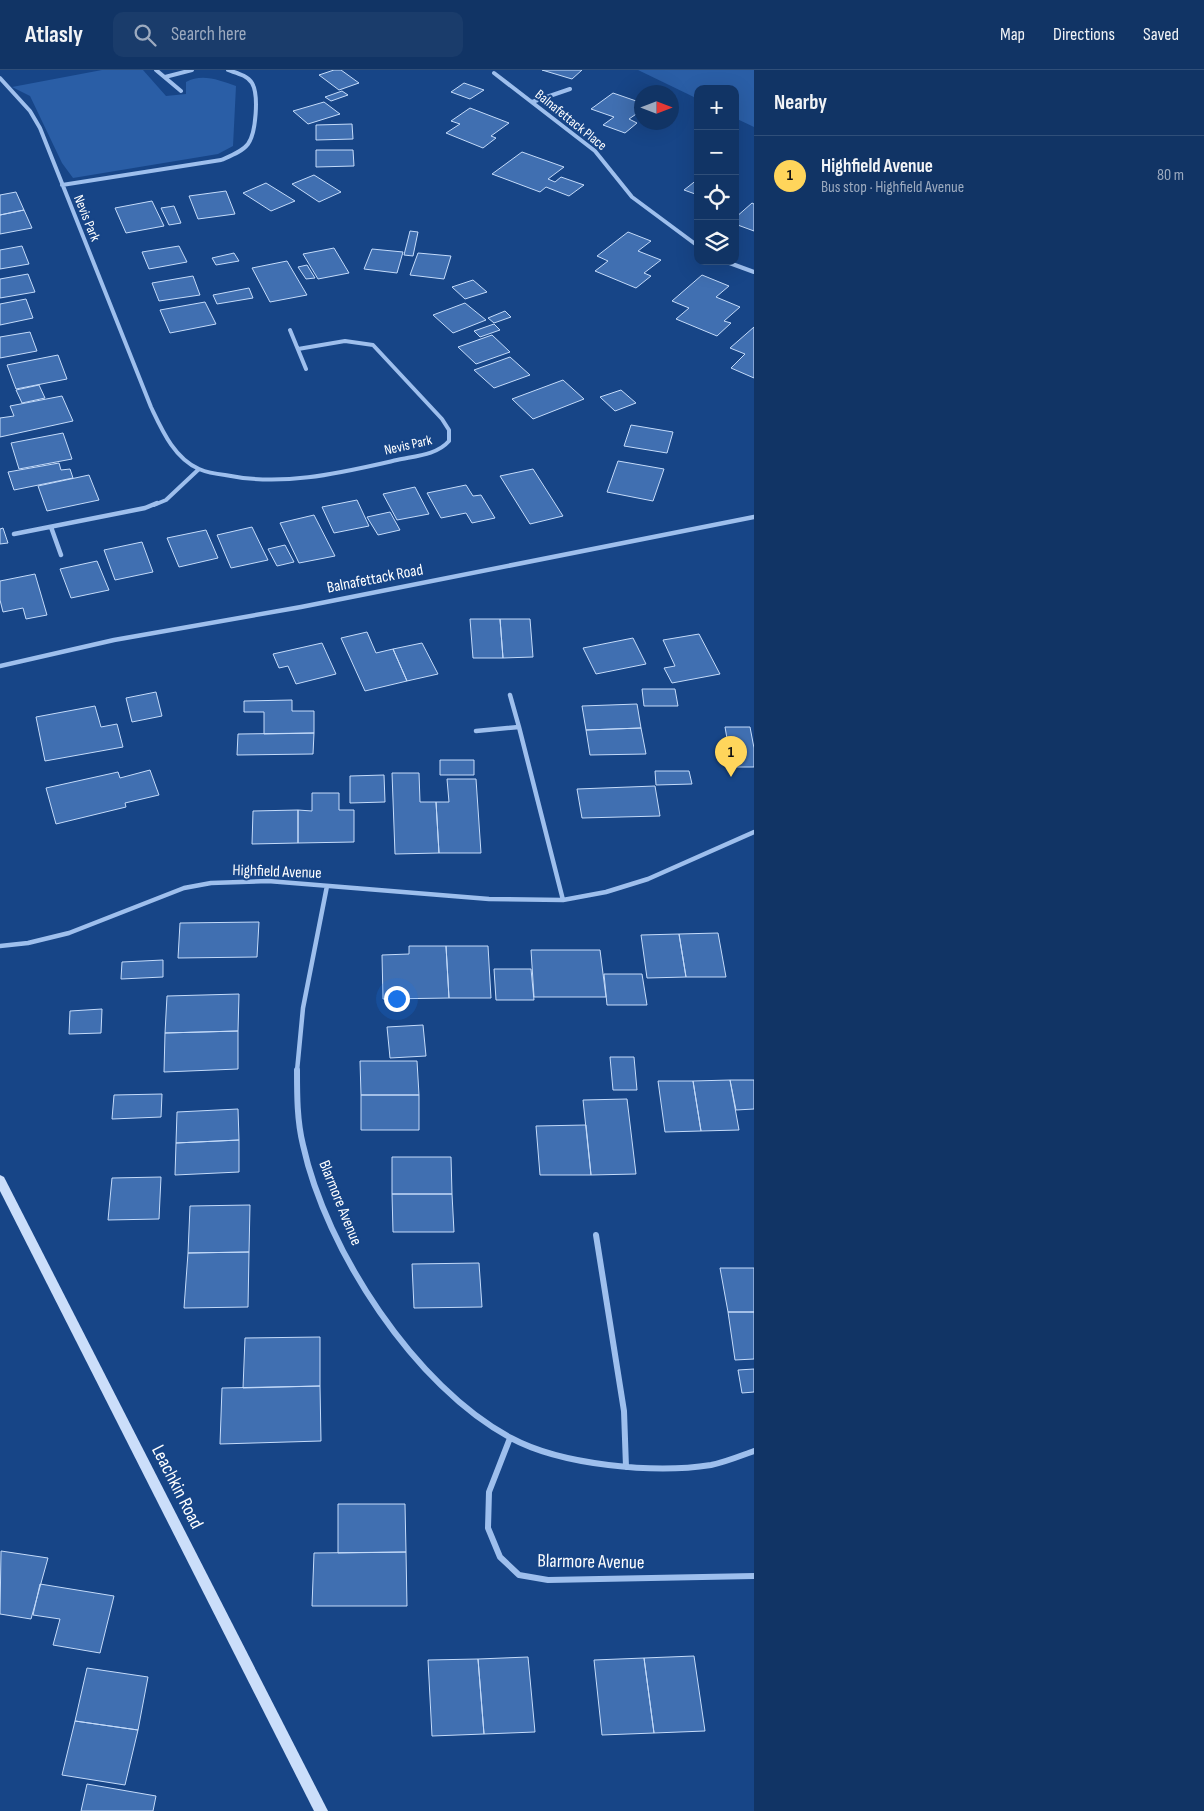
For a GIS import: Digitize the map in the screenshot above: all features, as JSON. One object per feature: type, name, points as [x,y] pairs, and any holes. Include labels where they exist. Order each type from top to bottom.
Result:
[{"type":"street","points":[[156,70],[181,91]]},
{"type":"street","points":[[166,77],[192,70]]},
{"type":"street","name":"Nevis Park","points":[[62,185],[221,160],[238,153],[249,143],[254,132],[255,91],[251,81],[241,74],[228,70]]},
{"type":"street","name":"Balnafettack Place","points":[[494,73],[595,151],[632,197],[694,243]]},
{"type":"street","name":"Nevis Park","points":[[0,78],[30,111],[40,128],[164,437],[181,455],[199,469],[230,478],[268,482],[299,480],[423,454],[442,449],[449,441],[449,430],[442,419],[373,345],[360,341],[346,340],[298,348]]},
{"type":"street","points":[[0,89],[8,87]]},
{"type":"street","points":[[532,102],[570,89]]},
{"type":"street","points":[[735,265],[754,272]]},
{"type":"street","points":[[290,330],[306,369]]},
{"type":"street","points":[[14,534],[145,508],[166,500],[199,469]]},
{"type":"street","name":"Balnafettack Road","points":[[0,666],[114,640],[300,607],[754,517]]},
{"type":"street","points":[[50,527],[61,555]]},
{"type":"street","points":[[510,695],[563,900]]},
{"type":"street","points":[[476,731],[519,727]]},
{"type":"street","name":"Highfield Avenue","points":[[0,946],[28,944],[69,933],[184,888],[211,883],[268,881],[489,899],[563,900],[606,892],[648,879],[754,832]]},
{"type":"street","name":"Blarmore Avenue","points":[[327,886],[302,1018],[297,1078],[300,1132],[312,1179],[354,1274],[386,1322],[429,1373],[466,1409],[510,1438],[562,1456],[626,1467],[678,1467],[725,1462],[754,1451]]},
{"type":"street","name":"Leachkin Road","points":[[0,1180],[321,1811]]},
{"type":"street","points":[[596,1235],[624,1410],[626,1467]]},
{"type":"street","name":"Blarmore Avenue","points":[[510,1438],[489,1492],[488,1528],[500,1557],[519,1575],[548,1580],[754,1576]]},
{"type":"shaded area","points":[[102,70],[143,70],[166,96],[186,94],[186,82],[198,78],[211,78],[236,86],[233,146],[218,154],[73,178],[62,163],[30,96],[12,87]]},
{"type":"shaded area","points":[[638,70],[754,70],[754,127],[739,120],[739,85],[694,85],[694,97],[679,90],[679,85],[669,85]]},
{"type":"building","points":[[334,70],[341,70],[359,83],[339,90],[319,75]]},
{"type":"building","points":[[542,70],[582,70],[572,79]]},
{"type":"building","points":[[464,83],[484,90],[470,99],[451,92]]},
{"type":"building","points":[[342,91],[348,95],[331,101],[325,97]]},
{"type":"building","points":[[613,93],[634,100],[634,116],[629,119],[634,122],[634,126],[625,133],[603,125],[614,117],[591,109]]},
{"type":"building","points":[[324,102],[340,114],[308,124],[293,111]]},
{"type":"building","points":[[470,108],[509,123],[491,136],[496,138],[483,148],[446,133],[460,124],[451,121]]},
{"type":"building","points":[[352,124],[353,139],[316,140],[316,125]]},
{"type":"building","points":[[316,150],[353,150],[354,166],[316,167]]},
{"type":"building","points":[[522,152],[564,167],[548,179],[555,182],[561,177],[584,185],[569,196],[546,187],[540,192],[492,174]]},
{"type":"building","points":[[314,175],[341,192],[319,202],[292,184]]},
{"type":"building","points":[[694,182],[694,194],[684,190]]},
{"type":"building","points":[[266,183],[295,201],[271,211],[243,193]]},
{"type":"building","points":[[226,191],[235,214],[198,219],[189,196]]},
{"type":"building","points":[[16,192],[24,210],[0,215],[0,195]]},
{"type":"building","points":[[152,201],[164,226],[126,233],[115,208]]},
{"type":"building","points":[[752,203],[754,204],[754,231],[739,225],[739,214]]},
{"type":"building","points":[[174,206],[181,223],[169,225],[161,208]]},
{"type":"building","points":[[24,210],[32,228],[0,234],[0,215]]},
{"type":"building","points":[[410,231],[418,232],[413,256],[404,255]]},
{"type":"building","points":[[628,232],[651,241],[638,251],[661,260],[644,273],[651,276],[636,288],[595,271],[608,261],[597,256]]},
{"type":"building","points":[[22,246],[29,264],[0,269],[0,250]]},
{"type":"building","points":[[179,246],[187,262],[149,269],[142,252]]},
{"type":"building","points":[[334,248],[349,273],[318,279],[303,254]]},
{"type":"building","points":[[372,249],[403,252],[397,273],[364,269]]},
{"type":"building","points":[[234,253],[239,261],[216,265],[212,258]]},
{"type":"building","points":[[418,253],[451,256],[444,279],[410,275]]},
{"type":"building","points":[[287,261],[307,295],[270,302],[252,268]]},
{"type":"building","points":[[307,265],[315,278],[306,279],[298,267]]},
{"type":"building","points":[[28,274],[35,292],[0,298],[0,279]]},
{"type":"building","points":[[702,275],[729,286],[716,297],[740,307],[724,321],[731,323],[717,336],[676,319],[689,308],[672,301]]},
{"type":"building","points":[[193,276],[200,295],[159,301],[152,283]]},
{"type":"building","points":[[473,280],[487,292],[465,299],[452,287]]},
{"type":"building","points":[[249,288],[253,298],[217,304],[213,295]]},
{"type":"building","points":[[26,299],[33,318],[0,325],[0,304]]},
{"type":"building","points":[[205,302],[216,324],[170,333],[160,310]]},
{"type":"building","points":[[465,303],[486,320],[453,333],[433,315]]},
{"type":"building","points":[[505,311],[511,317],[494,323],[488,318]]},
{"type":"building","points":[[494,324],[500,330],[480,337],[474,331]]},
{"type":"building","points":[[754,327],[754,378],[731,368],[745,354],[730,348]]},
{"type":"building","points":[[30,332],[37,351],[0,358],[0,337]]},
{"type":"building","points":[[492,335],[510,352],[476,364],[458,347]]},
{"type":"building","points":[[58,355],[67,379],[16,389],[7,365]]},
{"type":"building","points":[[510,357],[530,375],[494,388],[474,370]]},
{"type":"building","points":[[563,380],[584,399],[533,419],[512,399]]},
{"type":"building","points":[[39,385],[45,398],[22,403],[16,390]]},
{"type":"building","points":[[621,390],[636,403],[615,411],[600,397]]},
{"type":"building","points":[[62,396],[73,421],[0,437],[0,418],[14,416],[10,406]]},
{"type":"building","points":[[631,425],[673,432],[667,453],[624,446]]},
{"type":"building","points":[[63,433],[72,459],[19,469],[11,443]]},
{"type":"building","points":[[618,461],[664,469],[653,501],[607,492]]},
{"type":"building","points":[[59,463],[61,470],[70,469],[73,478],[14,490],[8,472]]},
{"type":"building","points":[[533,469],[563,516],[530,524],[500,476]]},
{"type":"building","points":[[89,475],[99,500],[47,511],[38,486]]},
{"type":"building","points":[[466,485],[473,496],[481,495],[495,518],[472,523],[466,513],[441,518],[427,493]]},
{"type":"building","points":[[415,487],[429,514],[397,520],[383,494]]},
{"type":"building","points":[[357,500],[369,526],[334,533],[322,507]]},
{"type":"building","points":[[390,512],[400,530],[378,535],[367,517]]},
{"type":"building","points":[[314,515],[335,556],[299,563],[280,523]]},
{"type":"building","points":[[252,527],[268,560],[231,568],[217,535]]},
{"type":"building","points":[[3,528],[8,543],[0,544],[0,529]]},
{"type":"building","points":[[206,530],[218,558],[179,567],[167,538]]},
{"type":"building","points":[[142,542],[153,572],[115,580],[104,550]]},
{"type":"building","points":[[285,545],[294,562],[277,566],[268,549]]},
{"type":"building","points":[[97,561],[109,590],[71,598],[60,569]]},
{"type":"building","points":[[35,574],[47,615],[26,619],[23,608],[3,612],[0,600],[0,581]]},
{"type":"building","points":[[470,619],[500,619],[503,658],[473,658]]},
{"type":"building","points":[[500,619],[530,619],[533,657],[503,658]]},
{"type":"building","points":[[367,632],[376,653],[393,649],[407,681],[365,691],[341,638]]},
{"type":"building","points":[[699,634],[720,674],[672,683],[664,668],[675,666],[663,640]]},
{"type":"building","points":[[633,638],[646,664],[596,674],[583,648]]},
{"type":"building","points":[[322,643],[336,674],[296,684],[288,666],[279,668],[273,654]]},
{"type":"building","points":[[422,643],[438,674],[407,681],[393,649]]},
{"type":"building","points":[[642,689],[675,689],[678,706],[644,706]]},
{"type":"building","points":[[156,692],[162,716],[132,722],[126,698]]},
{"type":"building","points":[[292,700],[292,711],[314,711],[314,733],[264,734],[264,712],[244,712],[244,701]]},
{"type":"building","points":[[637,704],[641,728],[586,730],[582,706]]},
{"type":"building","points":[[95,706],[101,727],[117,724],[123,747],[45,761],[36,717]]},
{"type":"building","points":[[725,727],[750,727],[754,748],[754,767],[732,767]]},
{"type":"building","points":[[641,728],[646,754],[590,755],[586,730]]},
{"type":"building","points":[[314,733],[313,754],[237,755],[238,734]]},
{"type":"building","points":[[440,760],[474,760],[474,775],[440,775]]},
{"type":"building","points":[[150,770],[159,795],[125,803],[126,807],[56,824],[46,788],[118,772],[120,778]]},
{"type":"building","points":[[655,771],[689,771],[692,784],[656,785]]},
{"type":"building","points":[[392,773],[419,773],[420,802],[436,802],[439,853],[395,854]]},
{"type":"building","points":[[384,775],[385,802],[350,803],[350,776]]},
{"type":"building","points":[[447,779],[476,779],[481,853],[439,853],[436,802],[449,802]]},
{"type":"building","points":[[655,786],[660,816],[582,818],[577,789]]},
{"type":"building","points":[[312,793],[339,793],[339,810],[354,810],[354,842],[298,843],[298,810],[312,811]]},
{"type":"building","points":[[298,810],[298,843],[252,844],[253,811]]},
{"type":"building","points":[[259,922],[257,957],[178,958],[180,923]]},
{"type":"building","points":[[718,933],[726,977],[686,977],[679,934]]},
{"type":"building","points":[[679,934],[686,977],[647,978],[641,935]]},
{"type":"building","points":[[409,946],[446,946],[449,998],[383,999],[382,955],[409,954]]},
{"type":"building","points":[[446,946],[488,946],[491,998],[449,998]]},
{"type":"building","points":[[531,950],[600,950],[606,997],[534,997]]},
{"type":"building","points":[[163,960],[163,977],[121,979],[122,962]]},
{"type":"building","points":[[494,969],[531,969],[534,1000],[496,1000]]},
{"type":"building","points":[[604,974],[642,974],[647,1005],[607,1005]]},
{"type":"building","points":[[239,994],[238,1031],[165,1033],[167,996]]},
{"type":"building","points":[[102,1009],[101,1033],[69,1034],[70,1011]]},
{"type":"building","points":[[423,1025],[426,1056],[390,1058],[387,1027]]},
{"type":"building","points":[[238,1031],[238,1069],[164,1072],[165,1033]]},
{"type":"building","points":[[610,1057],[634,1057],[637,1090],[613,1090]]},
{"type":"building","points":[[360,1061],[417,1061],[419,1095],[361,1095]]},
{"type":"building","points":[[730,1080],[739,1130],[701,1131],[693,1081]]},
{"type":"building","points":[[730,1080],[754,1080],[754,1109],[736,1110]]},
{"type":"building","points":[[658,1081],[693,1081],[701,1131],[665,1132]]},
{"type":"building","points":[[162,1094],[161,1117],[112,1119],[114,1095]]},
{"type":"building","points":[[361,1095],[419,1095],[419,1130],[361,1130]]},
{"type":"building","points":[[627,1099],[636,1174],[591,1175],[583,1100]]},
{"type":"building","points":[[238,1109],[239,1140],[176,1143],[177,1112]]},
{"type":"building","points":[[586,1125],[591,1175],[540,1175],[536,1126]]},
{"type":"building","points":[[239,1140],[239,1172],[175,1175],[176,1143]]},
{"type":"building","points":[[392,1157],[451,1157],[452,1194],[392,1194]]},
{"type":"building","points":[[161,1177],[159,1219],[108,1220],[112,1178]]},
{"type":"building","points":[[392,1194],[452,1194],[454,1232],[393,1232]]},
{"type":"building","points":[[250,1205],[249,1252],[188,1253],[190,1206]]},
{"type":"building","points":[[249,1252],[248,1307],[184,1308],[188,1253]]},
{"type":"building","points":[[479,1263],[482,1307],[414,1308],[412,1264]]},
{"type":"building","points":[[720,1268],[754,1268],[754,1312],[728,1312]]},
{"type":"building","points":[[728,1312],[754,1312],[754,1359],[735,1360]]},
{"type":"building","points":[[320,1337],[320,1386],[243,1388],[245,1338]]},
{"type":"building","points":[[754,1369],[754,1392],[742,1393],[738,1370]]},
{"type":"building","points":[[320,1386],[321,1441],[220,1444],[222,1388]]},
{"type":"building","points":[[338,1504],[405,1504],[406,1552],[338,1553]]},
{"type":"building","points":[[1,1551],[48,1558],[31,1619],[0,1614]]},
{"type":"building","points":[[406,1552],[407,1606],[312,1606],[314,1553]]},
{"type":"building","points":[[40,1584],[114,1596],[100,1653],[53,1645],[60,1619],[33,1615]]},
{"type":"building","points":[[694,1656],[705,1731],[654,1733],[644,1658]]},
{"type":"building","points":[[528,1657],[535,1732],[484,1734],[478,1659]]},
{"type":"building","points":[[644,1658],[654,1733],[602,1735],[594,1660]]},
{"type":"building","points":[[478,1659],[484,1734],[432,1736],[428,1660]]},
{"type":"building","points":[[87,1668],[148,1677],[138,1730],[75,1721]]},
{"type":"building","points":[[75,1721],[138,1730],[125,1785],[62,1775]]},
{"type":"building","points":[[87,1784],[156,1796],[153,1811],[81,1811]]},
{"type":"place","name":"Highfield Avenue","points":[[731,777]]}]
